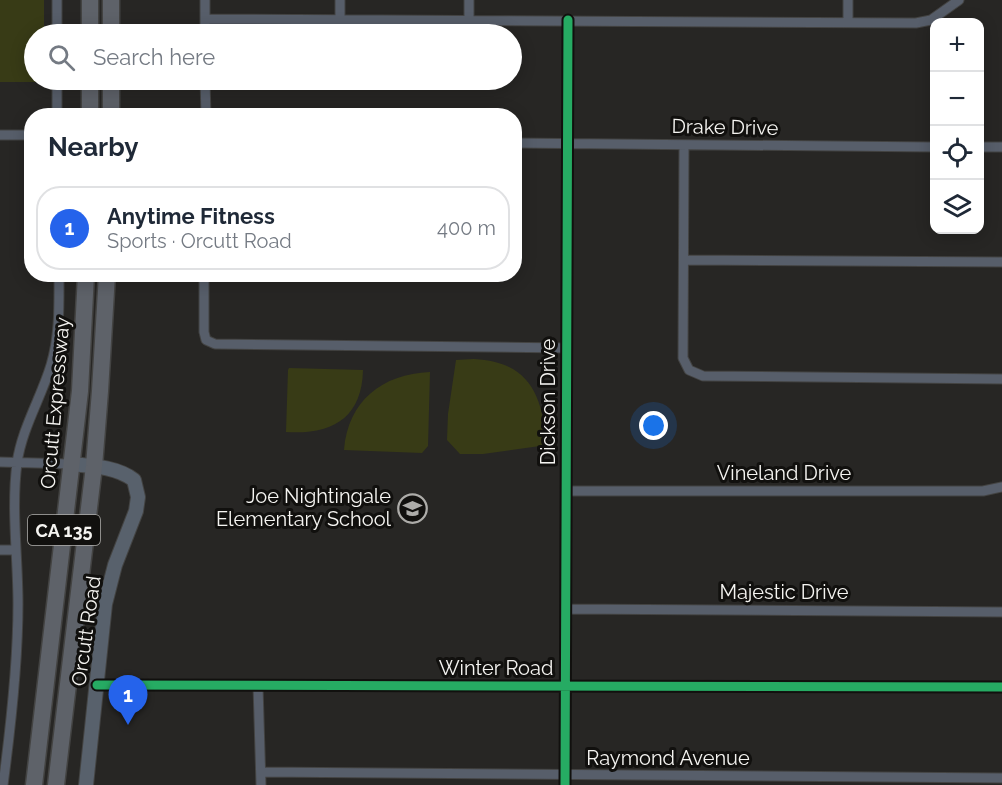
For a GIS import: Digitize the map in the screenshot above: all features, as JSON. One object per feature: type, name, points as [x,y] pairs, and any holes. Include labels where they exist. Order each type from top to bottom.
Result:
[{"type":"highway","points":[[90,0],[90,24]]},
{"type":"highway","points":[[111,0],[111,24]]},
{"type":"highway","points":[[90,90],[90,108]]},
{"type":"highway","points":[[111,90],[111,108]]},
{"type":"highway","name":"Orcutt Expressway","points":[[34,785],[80,391],[86,282]]},
{"type":"highway","name":"CA 135","points":[[56,785],[94,466],[106,282]]},
{"type":"street","points":[[57,0],[57,24]]},
{"type":"street","points":[[205,0],[205,24]]},
{"type":"street","points":[[340,0],[340,19]]},
{"type":"street","points":[[469,0],[469,19]]},
{"type":"street","points":[[848,0],[848,22]]},
{"type":"street","points":[[205,19],[916,22],[931,20],[959,0]]},
{"type":"street","name":"Dickson Drive","points":[[565,780],[568,20]]},
{"type":"street","points":[[57,90],[57,108]]},
{"type":"street","points":[[205,90],[206,108]]},
{"type":"street","points":[[0,135],[24,135]]},
{"type":"street","name":"Drake Drive","points":[[522,143],[930,147]]},
{"type":"street","points":[[684,145],[683,358],[689,370],[703,376],[1002,379]]},
{"type":"street","points":[[984,147],[1002,147]]},
{"type":"street","points":[[684,260],[1002,262]]},
{"type":"street","points":[[3,785],[16,660],[18,604],[14,504],[17,462],[23,435],[51,366],[58,336],[59,282]]},
{"type":"street","points":[[204,282],[204,332],[206,340],[214,344],[567,348]]},
{"type":"street","points":[[0,462],[71,464]]},
{"type":"street","name":"Orcutt Road","points":[[71,464],[94,466],[126,474],[134,480],[138,496],[136,512],[115,565],[105,604],[86,785]]},
{"type":"street","name":"Vineland Drive","points":[[566,491],[983,491],[1002,487]]},
{"type":"street","points":[[0,550],[16,550]]},
{"type":"street","name":"Majestic Drive","points":[[566,609],[1002,612]]},
{"type":"street","name":"Winter Road","points":[[97,685],[1002,687]]},
{"type":"street","points":[[258,686],[261,785]]},
{"type":"street","name":"Raymond Avenue","points":[[261,772],[409,774],[565,780],[979,782],[1002,778]]},
{"type":"street","points":[[409,774],[409,785]]},
{"type":"green space","points":[[0,0],[44,0],[44,24],[24,24],[24,82],[0,82]]},
{"type":"green space","points":[[474,359],[508,367],[530,384],[541,411],[547,445],[483,454],[460,454],[447,440],[448,414],[456,360]]},
{"type":"green space","points":[[289,368],[363,370],[357,401],[341,421],[330,427],[302,432],[286,432]]},
{"type":"green space","points":[[430,372],[428,446],[422,453],[344,450],[352,417],[371,393],[397,378]]},
{"type":"cycle path","points":[[565,785],[568,20]]},
{"type":"cycle path","points":[[97,685],[1002,687]]},
{"type":"place","name":"Joe Nightingale Elementary School","points":[[412,508]]},
{"type":"place","name":"Anytime Fitness","points":[[128,725]]}]
